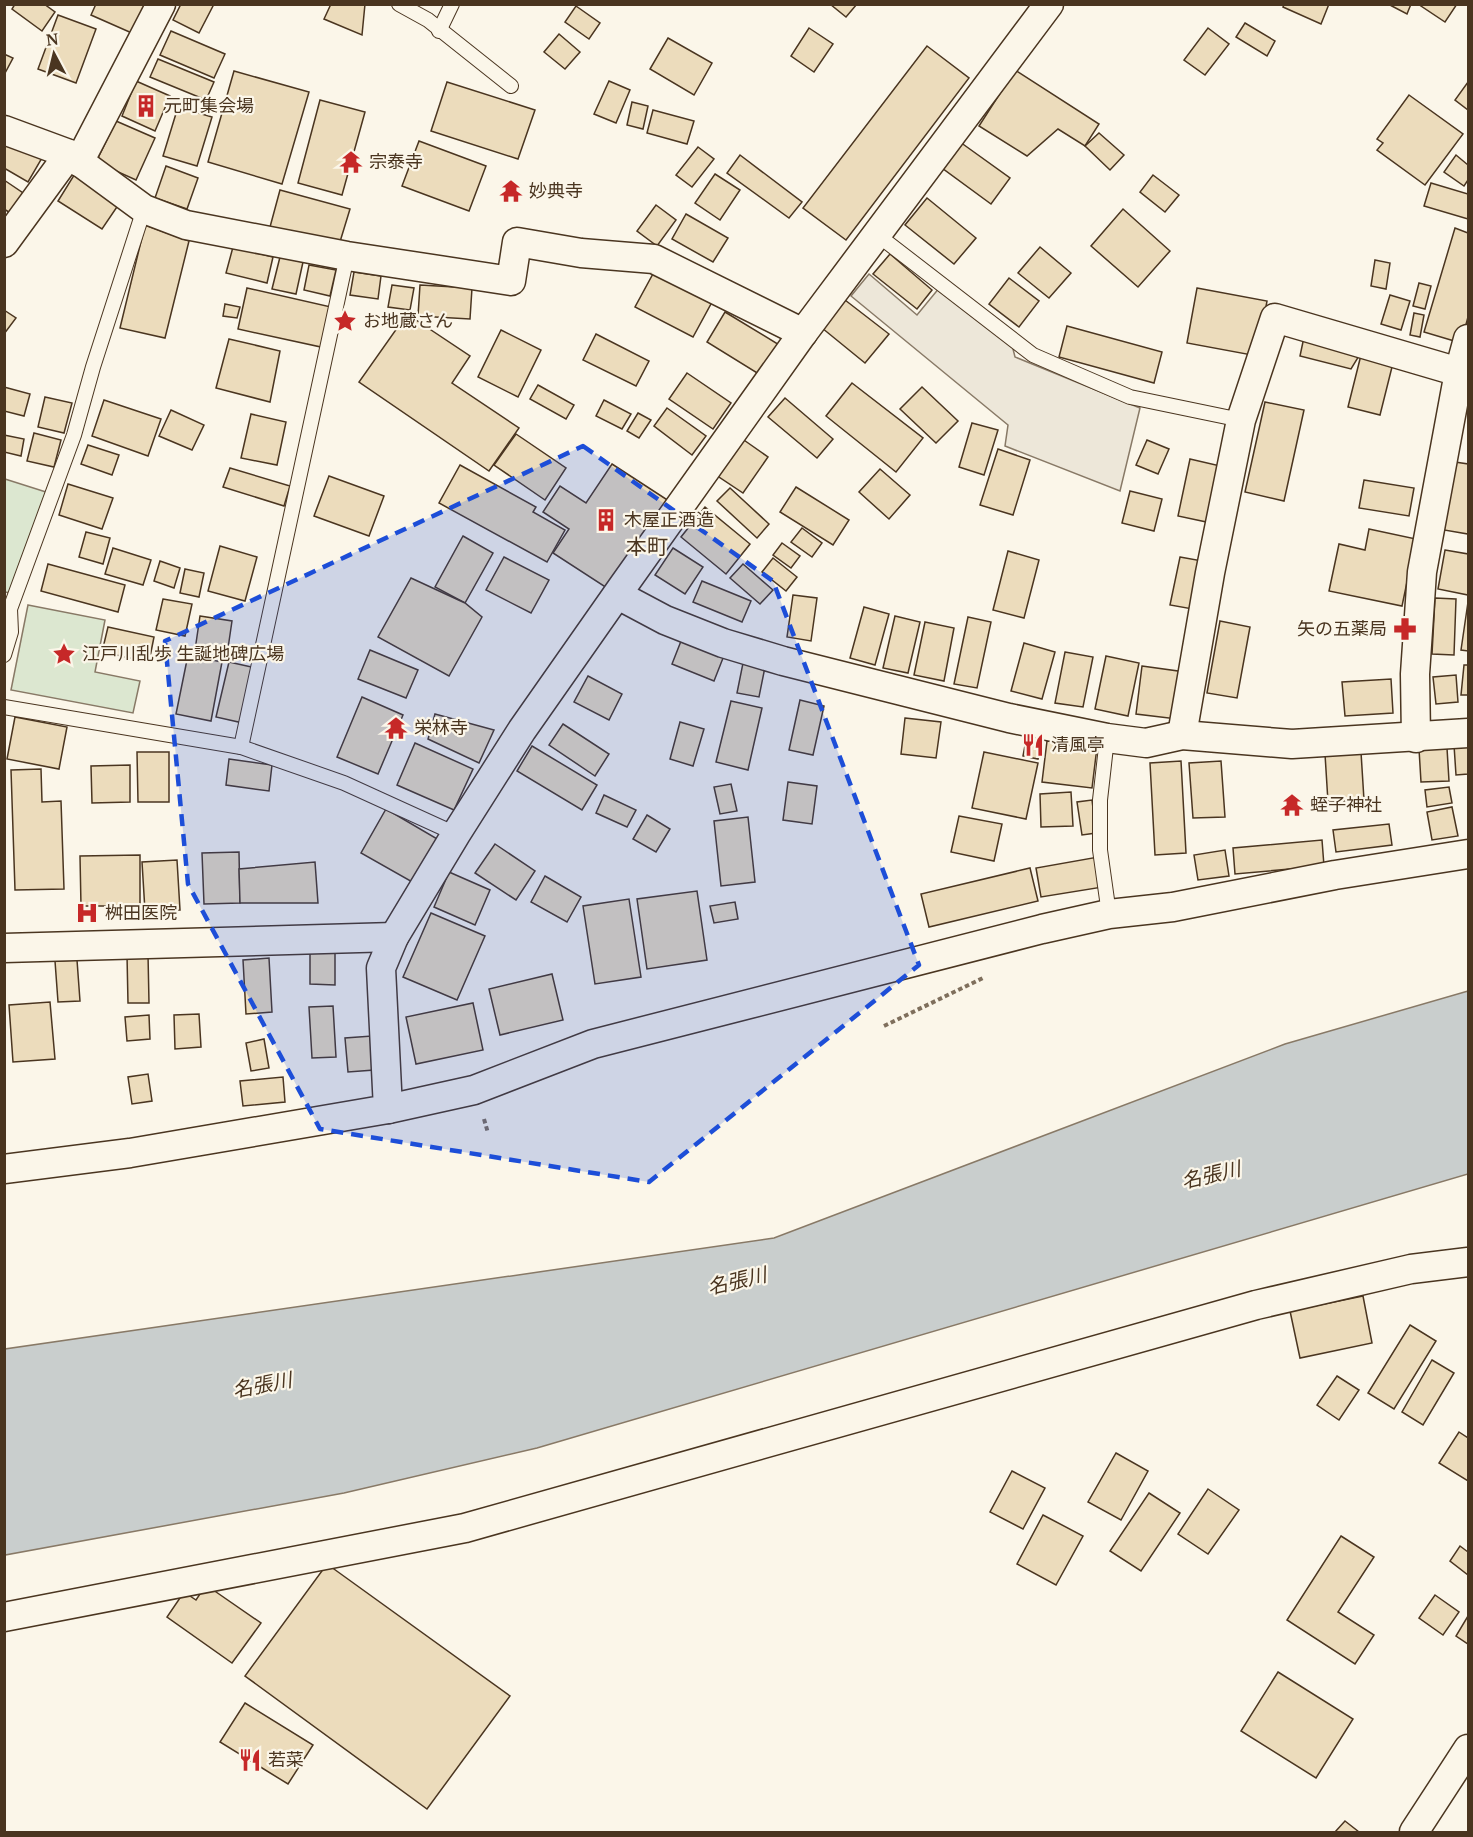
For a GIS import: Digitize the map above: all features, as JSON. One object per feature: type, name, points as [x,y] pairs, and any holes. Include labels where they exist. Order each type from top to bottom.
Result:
[{"type":"street","points":[[4,243],[74,158],[161,4]]},
{"type":"street","points":[[388,1109],[381,968],[394,937],[522,730],[803,333],[879,236],[948,136],[1049,4]]},
{"type":"street","points":[[4,130],[74,158],[144,210],[186,225],[347,256],[511,281],[517,242],[581,253],[654,259],[803,333]]},
{"type":"street","points":[[1182,735],[1210,573],[1241,420],[1275,318],[1459,372]]},
{"type":"street","points":[[1416,738],[1415,674],[1422,572],[1459,372],[1468,339]]},
{"type":"street","points":[[618,595],[665,620],[723,643],[783,661],[1009,718],[1107,738],[1146,743],[1182,735],[1292,744],[1468,733]]},
{"type":"street","points":[[4,1169],[130,1154],[388,1109],[474,1090],[593,1044],[1108,914],[1173,907],[1335,875],[1468,854]]},
{"type":"street","points":[[4,948],[394,937]]},
{"type":"street","points":[[4,1617],[465,1528],[1256,1305],[1411,1269],[1468,1262]]},
{"type":"street","points":[[1414,1833],[1468,1749]]},
{"type":"lane","points":[[399,4],[428,20],[511,86]]},
{"type":"lane","points":[[439,31],[452,4]]},
{"type":"lane","points":[[4,655],[10,632],[10,609],[74,435],[93,367],[144,210]]},
{"type":"lane","points":[[879,236],[1032,355],[1130,398],[1241,420]]},
{"type":"lane","points":[[241,747],[347,256]]},
{"type":"lane","points":[[4,707],[241,747],[344,783],[456,834]]},
{"type":"lane","points":[[1107,738],[1100,810],[1100,850],[1108,914]]},
{"type":"path","points":[[884,1026],[986,976]]},
{"type":"highlighted area","points":[[583,446],[773,581],[919,965],[649,1182],[320,1129],[188,884],[165,641]]},
{"type":"green space","points":[[5,479],[46,492],[11,593],[5,592]]},
{"type":"green space","points":[[28,605],[105,620],[95,672],[140,681],[133,713],[11,690]]},
{"type":"shaded area","points":[[869,274],[917,315],[940,287],[1012,345],[1015,357],[1140,408],[1120,491],[1005,446],[1008,425],[851,296]]},
{"type":"water","name":"名張川","points":[[1468,991],[1468,1174],[537,1448],[344,1493],[5,1555],[5,1349],[774,1238],[1285,1044]]},
{"type":"building","points":[[15,4],[44,4],[55,12],[42,31],[12,9]]},
{"type":"building","points":[[96,4],[148,4],[134,34],[91,15]]},
{"type":"building","points":[[181,4],[214,4],[199,33],[173,20]]},
{"type":"building","points":[[331,4],[365,4],[362,35],[324,19]]},
{"type":"building","points":[[830,4],[857,4],[846,17]]},
{"type":"building","points":[[1284,4],[1329,4],[1321,24],[1283,7]]},
{"type":"building","points":[[1388,4],[1411,4],[1407,14]]},
{"type":"building","points":[[1418,4],[1457,4],[1445,22]]},
{"type":"building","points":[[576,6],[600,23],[589,39],[565,22]]},
{"type":"building","points":[[58,15],[96,29],[76,83],[38,69]]},
{"type":"building","points":[[1245,23],[1275,41],[1267,56],[1236,37]]},
{"type":"building","points":[[809,28],[833,44],[814,72],[791,56]]},
{"type":"building","points":[[1208,28],[1229,44],[1205,75],[1184,60]]},
{"type":"building","points":[[171,31],[225,54],[214,78],[160,55]]},
{"type":"building","points":[[559,34],[580,52],[565,69],[544,52]]},
{"type":"building","points":[[668,38],[712,63],[694,95],[650,69]]},
{"type":"building","points":[[927,46],[969,78],[846,240],[803,208]]},
{"type":"building","points":[[4,54],[13,58],[4,75]]},
{"type":"building","points":[[158,59],[214,82],[206,100],[150,77]]},
{"type":"building","points":[[1015,70],[1099,124],[1085,146],[1058,129],[1027,156],[979,126]]},
{"type":"building","points":[[234,71],[309,92],[282,184],[208,162]]},
{"type":"building","name":"元町集会場","points":[[136,81],[170,96],[155,131],[122,116]]},
{"type":"building","points":[[609,81],[630,90],[616,123],[594,114]]},
{"type":"building","points":[[447,82],[535,110],[518,159],[431,131]]},
{"type":"building","points":[[1468,82],[1468,110],[1455,100]]},
{"type":"building","points":[[1409,95],[1463,134],[1425,185],[1377,150],[1383,143],[1377,139]]},
{"type":"building","points":[[320,100],[365,112],[342,195],[298,183]]},
{"type":"building","points":[[632,102],[648,106],[643,129],[627,125]]},
{"type":"building","points":[[178,107],[212,117],[197,166],[163,156]]},
{"type":"building","points":[[653,110],[694,121],[687,144],[647,133]]},
{"type":"building","points":[[116,121],[155,138],[136,180],[96,162]]},
{"type":"building","points":[[1099,133],[1124,155],[1110,170],[1085,146]]},
{"type":"building","points":[[419,141],[486,166],[469,211],[402,186]]},
{"type":"building","points":[[960,142],[1010,178],[991,204],[942,168]]},
{"type":"building","points":[[4,145],[42,158],[28,182],[4,168]]},
{"type":"building","points":[[698,147],[714,159],[692,187],[676,175]]},
{"type":"building","points":[[740,155],[802,202],[789,218],[727,173]]},
{"type":"building","points":[[1456,155],[1468,165],[1468,180],[1464,186],[1444,172]]},
{"type":"building","points":[[166,166],[198,178],[187,209],[155,198]]},
{"type":"building","points":[[76,172],[121,201],[102,229],[58,201]]},
{"type":"building","points":[[715,174],[740,190],[720,220],[695,203]]},
{"type":"building","points":[[1153,175],[1179,195],[1165,212],[1140,192]]},
{"type":"building","points":[[4,180],[29,197],[15,216],[4,209]]},
{"type":"building","points":[[1431,183],[1468,194],[1468,219],[1424,206]]},
{"type":"building","points":[[280,190],[350,209],[339,245],[270,227]]},
{"type":"building","points":[[927,198],[976,238],[954,264],[905,225]]},
{"type":"building","points":[[656,205],[676,220],[657,246],[637,231]]},
{"type":"building","points":[[1123,209],[1170,251],[1138,287],[1091,246]]},
{"type":"building","points":[[686,214],[728,238],[713,262],[672,239]]},
{"type":"building","points":[[145,225],[189,241],[165,338],[120,328]]},
{"type":"building","points":[[1455,228],[1468,233],[1468,317],[1461,343],[1424,332]]},
{"type":"building","points":[[233,247],[273,257],[267,283],[226,273]]},
{"type":"building","points":[[1040,247],[1071,273],[1049,298],[1018,273]]},
{"type":"building","points":[[890,254],[932,290],[917,309],[873,274]]},
{"type":"building","points":[[280,257],[303,262],[296,294],[272,289]]},
{"type":"building","points":[[1375,260],[1390,263],[1386,289],[1371,286]]},
{"type":"building","points":[[309,265],[336,270],[330,296],[304,290]]},
{"type":"building","points":[[354,272],[381,276],[378,299],[350,295]]},
{"type":"building","points":[[654,272],[712,302],[693,337],[635,307]]},
{"type":"building","points":[[1009,278],[1039,301],[1019,327],[989,304]]},
{"type":"building","points":[[1419,283],[1431,286],[1425,309],[1413,306]]},
{"type":"building","points":[[392,285],[414,288],[410,310],[388,307]]},
{"type":"building","points":[[420,285],[472,288],[470,319],[418,316]]},
{"type":"building","points":[[247,288],[331,307],[321,347],[238,329]]},
{"type":"building","points":[[1197,288],[1267,301],[1257,356],[1187,343]]},
{"type":"building","points":[[1390,295],[1410,301],[1401,330],[1381,324]]},
{"type":"building","points":[[845,300],[889,334],[865,363],[822,328]]},
{"type":"building","points":[[225,304],[240,307],[237,318],[223,316]]},
{"type":"building","points":[[4,310],[16,318],[4,334]]},
{"type":"building","points":[[725,312],[781,346],[762,376],[707,342]]},
{"type":"building","points":[[1414,313],[1424,315],[1420,337],[1410,335]]},
{"type":"building","points":[[407,314],[470,356],[452,383],[519,428],[489,471],[359,382]]},
{"type":"building","points":[[1067,326],[1162,352],[1154,383],[1059,357]]},
{"type":"building","points":[[501,330],[541,350],[518,397],[478,377]]},
{"type":"building","points":[[596,334],[649,361],[636,386],[583,360]]},
{"type":"building","points":[[1304,337],[1362,351],[1351,369],[1300,356]]},
{"type":"building","points":[[229,339],[280,351],[270,402],[216,388]]},
{"type":"building","points":[[1362,351],[1394,359],[1380,415],[1348,407]]},
{"type":"building","points":[[687,373],[731,403],[713,429],[669,399]]},
{"type":"building","points":[[852,383],[923,438],[896,472],[826,416]]},
{"type":"building","points":[[538,385],[574,405],[566,419],[530,399]]},
{"type":"building","points":[[4,387],[30,394],[24,416],[4,411]]},
{"type":"building","points":[[922,387],[958,421],[936,443],[900,409]]},
{"type":"building","points":[[45,397],[72,403],[64,433],[38,427]]},
{"type":"building","points":[[785,398],[833,439],[817,458],[768,417]]},
{"type":"building","points":[[104,400],[161,419],[148,456],[92,436]]},
{"type":"building","points":[[604,400],[631,414],[622,429],[596,416]]},
{"type":"building","points":[[1265,402],[1304,410],[1284,501],[1245,492]]},
{"type":"building","points":[[667,408],[706,436],[692,455],[654,426]]},
{"type":"building","points":[[171,410],[204,425],[192,450],[159,436]]},
{"type":"building","points":[[638,413],[651,420],[639,438],[627,431]]},
{"type":"building","points":[[251,414],[286,422],[277,465],[241,458]]},
{"type":"building","points":[[972,423],[998,430],[984,475],[959,467]]},
{"type":"building","points":[[34,433],[61,440],[54,467],[27,461]]},
{"type":"building","points":[[516,434],[566,468],[545,500],[494,465]]},
{"type":"building","points":[[4,435],[24,439],[21,456],[4,452]]},
{"type":"building","points":[[741,438],[768,457],[743,493],[716,475]]},
{"type":"building","points":[[1147,440],[1169,449],[1158,474],[1136,465]]},
{"type":"building","points":[[88,445],[119,455],[112,475],[81,464]]},
{"type":"building","points":[[998,449],[1030,460],[1013,515],[980,505]]},
{"type":"building","points":[[1190,459],[1229,468],[1216,524],[1178,516]]},
{"type":"building","points":[[1455,462],[1468,464],[1468,534],[1444,530]]},
{"type":"building","name":"木屋正酒造","points":[[612,464],[669,501],[610,590],[553,553],[569,529],[543,512],[560,486],[586,503]]},
{"type":"building","points":[[460,465],[536,507],[533,512],[565,530],[547,562],[439,503]]},
{"type":"building","points":[[230,468],[290,486],[284,506],[223,487]]},
{"type":"building","points":[[880,469],[910,495],[889,519],[859,492]]},
{"type":"building","points":[[329,476],[384,496],[369,536],[314,516]]},
{"type":"building","points":[[1364,480],[1414,488],[1409,516],[1359,508]]},
{"type":"building","points":[[68,484],[113,498],[102,529],[59,515]]},
{"type":"building","points":[[796,487],[849,520],[833,545],[780,512]]},
{"type":"building","points":[[730,488],[769,524],[757,538],[717,501]]},
{"type":"building","points":[[1130,491],[1162,499],[1154,531],[1122,523]]},
{"type":"building","points":[[705,507],[750,544],[726,574],[681,537]]},
{"type":"building","points":[[802,528],[822,543],[812,557],[791,542]]},
{"type":"building","points":[[1369,529],[1416,539],[1402,606],[1329,591],[1339,544],[1365,550]]},
{"type":"building","points":[[86,532],[110,538],[103,564],[79,557]]},
{"type":"building","points":[[463,536],[493,553],[465,603],[435,587]]},
{"type":"building","points":[[782,543],[800,556],[791,568],[773,555]]},
{"type":"building","points":[[220,546],[257,557],[245,601],[208,591]]},
{"type":"building","points":[[113,548],[151,560],[143,585],[105,574]]},
{"type":"building","points":[[673,548],[703,567],[685,594],[655,575]]},
{"type":"building","points":[[1445,550],[1468,554],[1468,595],[1438,589]]},
{"type":"building","points":[[1008,551],[1039,560],[1024,618],[993,610]]},
{"type":"building","points":[[504,557],[549,580],[531,613],[486,590]]},
{"type":"building","points":[[1180,557],[1208,562],[1198,610],[1170,605]]},
{"type":"building","points":[[773,558],[797,577],[786,591],[762,572]]},
{"type":"building","points":[[160,561],[180,568],[174,588],[154,581]]},
{"type":"building","points":[[48,564],[125,585],[118,612],[41,591]]},
{"type":"building","points":[[743,564],[773,590],[760,604],[730,578]]},
{"type":"building","points":[[185,569],[204,573],[199,597],[180,593]]},
{"type":"building","points":[[411,578],[465,603],[482,617],[449,676],[378,637]]},
{"type":"building","points":[[702,581],[751,601],[742,622],[693,602]]},
{"type":"building","points":[[793,595],[817,598],[811,641],[787,637]]},
{"type":"building","points":[[1435,598],[1456,599],[1454,655],[1432,654]]},
{"type":"building","points":[[163,599],[192,604],[185,636],[156,630]]},
{"type":"building","points":[[1468,602],[1468,651],[1461,650]]},
{"type":"building","points":[[864,607],[889,614],[875,665],[850,658]]},
{"type":"building","points":[[200,616],[232,621],[227,655],[195,650]]},
{"type":"building","points":[[895,616],[920,622],[908,673],[883,668]]},
{"type":"building","points":[[968,617],[991,622],[977,688],[954,684]]},
{"type":"building","points":[[1220,621],[1250,627],[1237,698],[1207,693]]},
{"type":"building","points":[[925,622],[954,628],[944,681],[914,675]]},
{"type":"building","points":[[108,627],[154,637],[149,662],[102,652]]},
{"type":"building","points":[[683,636],[725,653],[714,681],[672,664]]},
{"type":"building","points":[[1024,643],[1055,652],[1042,699],[1011,691]]},
{"type":"building","points":[[370,650],[418,670],[406,698],[358,679]]},
{"type":"building","points":[[1065,652],[1093,657],[1083,707],[1055,703]]},
{"type":"building","points":[[188,655],[222,662],[211,721],[176,714]]},
{"type":"building","points":[[1106,656],[1139,663],[1128,716],[1095,709]]},
{"type":"building","points":[[229,662],[256,668],[243,723],[216,717]]},
{"type":"building","points":[[743,663],[765,667],[759,697],[737,693]]},
{"type":"building","points":[[1464,665],[1468,665],[1468,695],[1461,695]]},
{"type":"building","points":[[1142,666],[1185,672],[1177,719],[1136,714]]},
{"type":"building","points":[[1456,675],[1458,702],[1436,704],[1433,677]]},
{"type":"building","points":[[588,676],[622,694],[609,720],[574,702]]},
{"type":"building","points":[[1391,679],[1393,713],[1345,716],[1342,682]]},
{"type":"building","points":[[362,697],[403,715],[378,774],[337,757]]},
{"type":"building","points":[[800,700],[824,706],[813,755],[789,750]]},
{"type":"building","points":[[731,701],[762,708],[748,770],[716,762]]},
{"type":"building","points":[[435,714],[494,730],[479,763],[428,739]]},
{"type":"building","points":[[15,717],[67,727],[59,769],[7,759]]},
{"type":"building","points":[[905,718],[941,722],[936,758],[901,754]]},
{"type":"building","points":[[680,722],[704,729],[693,766],[670,759]]},
{"type":"building","points":[[563,724],[609,754],[595,776],[549,745]]},
{"type":"building","name":"清風亭","points":[[1028,730],[1043,733],[1038,759],[1023,756]]},
{"type":"building","points":[[1047,741],[1097,747],[1092,788],[1042,782]]},
{"type":"building","points":[[415,743],[473,769],[454,810],[397,785]]},
{"type":"building","points":[[1468,744],[1468,774],[1456,775],[1454,745]]},
{"type":"building","points":[[532,746],[597,785],[582,810],[517,771]]},
{"type":"building","points":[[1447,748],[1449,781],[1421,782],[1419,749]]},
{"type":"building","points":[[137,752],[169,752],[169,802],[138,802]]},
{"type":"building","points":[[984,752],[1038,763],[1026,819],[972,808]]},
{"type":"building","points":[[1361,752],[1364,800],[1328,802],[1325,754]]},
{"type":"building","points":[[229,759],[272,765],[269,791],[226,785]]},
{"type":"building","points":[[1181,761],[1186,853],[1155,855],[1150,763]]},
{"type":"building","points":[[1221,761],[1225,817],[1193,818],[1189,763]]},
{"type":"building","points":[[130,765],[130,802],[92,803],[91,766]]},
{"type":"building","points":[[41,769],[42,802],[61,801],[64,889],[15,890],[11,770]]},
{"type":"building","points":[[788,782],[817,786],[812,824],[783,820]]},
{"type":"building","points":[[731,784],[737,811],[720,814],[714,787]]},
{"type":"building","points":[[1449,787],[1452,803],[1427,807],[1425,790]]},
{"type":"building","points":[[1071,792],[1073,826],[1041,827],[1040,794]]},
{"type":"building","points":[[604,795],[636,810],[627,827],[596,813]]},
{"type":"building","points":[[1092,800],[1096,833],[1082,835],[1077,802]]},
{"type":"building","points":[[1452,807],[1458,836],[1432,840],[1427,812]]},
{"type":"building","points":[[386,809],[439,840],[414,883],[361,853]]},
{"type":"building","points":[[647,815],[670,829],[656,852],[633,839]]},
{"type":"building","points":[[959,816],[1002,824],[994,861],[951,852]]},
{"type":"building","points":[[748,817],[755,882],[721,886],[714,821]]},
{"type":"building","points":[[1389,824],[1392,845],[1336,852],[1333,830]]},
{"type":"building","points":[[1322,840],[1324,866],[1235,874],[1233,848]]},
{"type":"building","points":[[495,844],[535,871],[516,900],[475,873]]},
{"type":"building","points":[[1225,850],[1229,876],[1198,880],[1194,855]]},
{"type":"building","points":[[239,852],[240,903],[204,904],[202,853]]},
{"type":"building","points":[[140,855],[140,906],[81,906],[80,856]]},
{"type":"building","points":[[1098,857],[1103,887],[1041,897],[1036,868]]},
{"type":"building","points":[[177,860],[180,910],[145,911],[142,862]]},
{"type":"building","points":[[315,862],[318,903],[240,903],[239,869]]},
{"type":"building","points":[[1030,868],[1038,901],[929,927],[921,894]]},
{"type":"building","points":[[449,872],[490,890],[475,925],[434,907]]},
{"type":"building","points":[[545,876],[581,897],[567,922],[531,902]]},
{"type":"building","points":[[697,891],[707,960],[647,969],[637,899]]},
{"type":"building","points":[[629,899],[641,977],[595,984],[583,906]]},
{"type":"building","points":[[735,902],[738,919],[714,923],[710,906]]},
{"type":"building","points":[[431,913],[485,936],[457,1000],[403,977]]},
{"type":"building","points":[[310,950],[335,950],[335,985],[310,984]]},
{"type":"building","points":[[148,954],[149,1003],[128,1003],[127,955]]},
{"type":"building","points":[[269,958],[272,1012],[246,1014],[243,960]]},
{"type":"building","points":[[77,960],[80,1001],[58,1002],[55,961]]},
{"type":"building","points":[[552,974],[563,1020],[500,1035],[489,989]]},
{"type":"building","points":[[50,1002],[55,1059],[13,1062],[9,1005]]},
{"type":"building","points":[[473,1003],[483,1050],[416,1064],[406,1017]]},
{"type":"building","points":[[333,1006],[336,1057],[312,1058],[309,1007]]},
{"type":"building","points":[[199,1014],[201,1047],[175,1049],[174,1015]]},
{"type":"building","points":[[149,1015],[150,1039],[127,1041],[125,1017]]},
{"type":"building","points":[[372,1036],[374,1070],[348,1072],[345,1038]]},
{"type":"building","points":[[264,1039],[269,1068],[251,1071],[246,1043]]},
{"type":"building","points":[[148,1074],[152,1101],[132,1104],[128,1077]]},
{"type":"building","points":[[283,1077],[285,1102],[243,1106],[240,1081]]},
{"type":"building","points":[[1363,1296],[1372,1343],[1300,1358],[1290,1311]]},
{"type":"building","points":[[1410,1325],[1436,1341],[1394,1409],[1368,1393]]},
{"type":"building","points":[[1432,1360],[1454,1373],[1423,1425],[1402,1412]]},
{"type":"building","points":[[1337,1376],[1359,1390],[1339,1420],[1317,1405]]},
{"type":"building","points":[[1459,1432],[1468,1438],[1468,1481],[1439,1463]]},
{"type":"building","points":[[1116,1453],[1148,1471],[1121,1520],[1088,1502]]},
{"type":"building","points":[[1012,1471],[1045,1488],[1023,1529],[990,1512]]},
{"type":"building","points":[[1208,1489],[1239,1510],[1208,1554],[1178,1534]]},
{"type":"building","points":[[1149,1493],[1180,1513],[1141,1571],[1110,1551]]},
{"type":"building","points":[[1043,1515],[1083,1536],[1056,1585],[1017,1564]]},
{"type":"building","points":[[1341,1536],[1374,1557],[1338,1612],[1374,1635],[1355,1664],[1287,1620]]},
{"type":"building","points":[[1460,1546],[1468,1552],[1468,1575],[1450,1561]]},
{"type":"building","points":[[327,1564],[510,1696],[427,1809],[245,1676]]},
{"type":"building","points":[[206,1585],[261,1623],[232,1663],[167,1617],[184,1592],[196,1600]]},
{"type":"building","points":[[1435,1595],[1459,1612],[1443,1635],[1419,1618]]},
{"type":"building","points":[[1468,1616],[1468,1644],[1456,1636]]},
{"type":"building","points":[[1278,1672],[1353,1719],[1316,1778],[1241,1731]]},
{"type":"building","points":[[245,1703],[313,1745],[288,1784],[220,1742]]},
{"type":"building","points":[[1345,1821],[1359,1832],[1335,1832]]},
{"type":"place","name":"元町集会場","points":[[146,106]]},
{"type":"place","name":"宗泰寺","points":[[351,162]]},
{"type":"place","name":"妙典寺","points":[[511,191]]},
{"type":"place","name":"お地蔵さん","points":[[345,321]]},
{"type":"place","name":"木屋正酒造","points":[[606,520]]},
{"type":"place","name":"矢の五薬局","points":[[1405,629]]},
{"type":"place","name":"江戸川乱歩 生誕地碑広場","points":[[64,654]]},
{"type":"place","name":"栄林寺","points":[[396,728]]},
{"type":"place","name":"清風亭","points":[[1033,745]]},
{"type":"place","name":"蛭子神社","points":[[1292,805]]},
{"type":"place","name":"桝田医院","points":[[87,913]]},
{"type":"place","name":"若菜","points":[[250,1760]]},
{"type":"district","name":"本町","points":[[647,547]]}]
